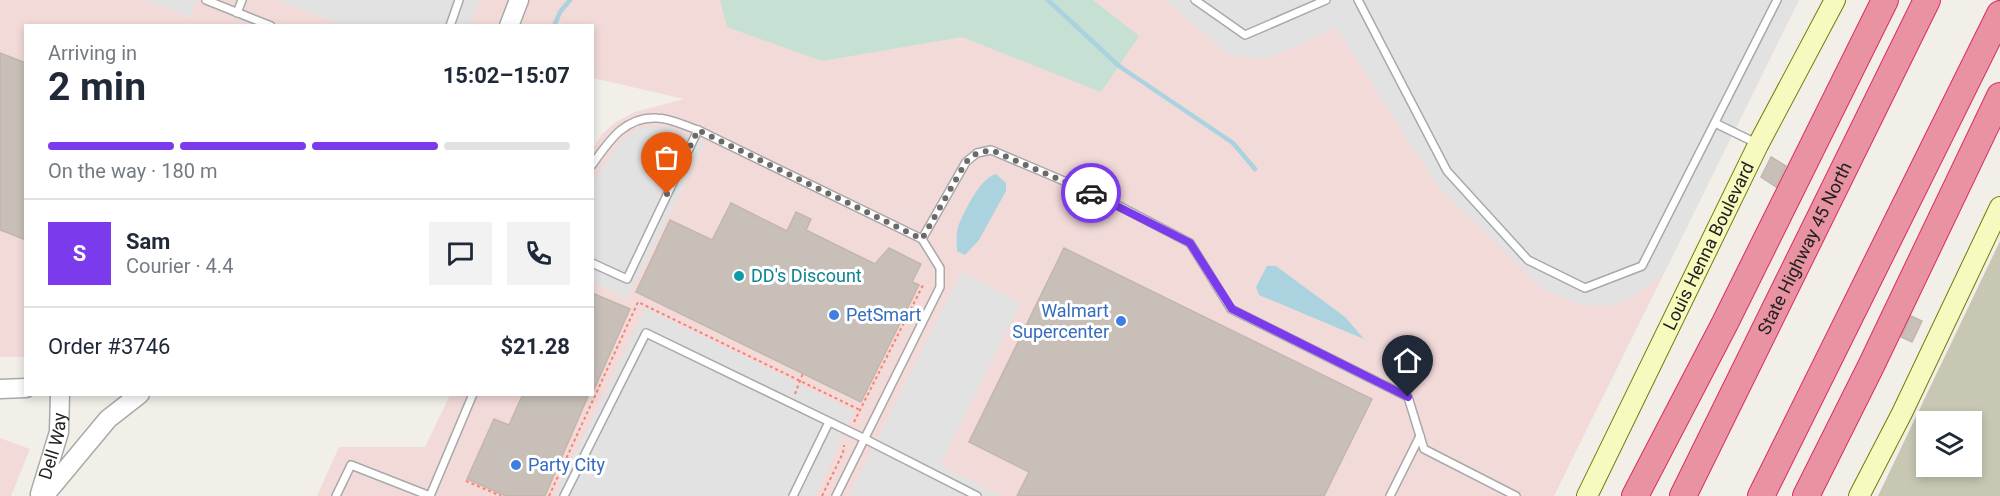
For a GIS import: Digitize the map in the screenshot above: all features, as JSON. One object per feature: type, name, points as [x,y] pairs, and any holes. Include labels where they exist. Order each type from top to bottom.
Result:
[{"type":"highway","name":"State Highway 45 North","points":[[1683,496],[1927,0]]},
{"type":"highway","points":[[1626,496],[1642,451],[1879,1]]},
{"type":"highway","points":[[1635,496],[1725,324],[1879,1]]},
{"type":"highway","points":[[1761,496],[2000,14]]},
{"type":"highway","points":[[1814,496],[1990,132],[2000,96]]},
{"type":"highway","points":[[1806,496],[1990,132]]},
{"type":"main road","name":"Louis Henna Boulevard","points":[[1587,496],[1758,145],[1835,0]]},
{"type":"main road","points":[[1859,496],[1902,413],[2000,207]]},
{"type":"street","points":[[511,24],[519,0]]},
{"type":"street","points":[[0,388],[24,388]]},
{"type":"street","name":"Dell Way","points":[[42,496],[59,432],[60,396]]},
{"type":"street","points":[[42,496],[108,419],[137,396]]},
{"type":"lane","points":[[206,0],[266,24]]},
{"type":"lane","points":[[237,13],[242,0]]},
{"type":"lane","points":[[451,24],[459,0]]},
{"type":"lane","points":[[1196,0],[1245,35],[1326,0]]},
{"type":"lane","points":[[1358,0],[1447,171],[1528,260],[1585,288],[1642,266],[1777,0]]},
{"type":"lane","points":[[594,162],[623,126],[642,119],[659,118],[698,130],[922,239],[940,268],[940,287],[836,496]]},
{"type":"lane","points":[[1715,123],[1758,145]]},
{"type":"lane","points":[[594,264],[627,279],[698,130]]},
{"type":"lane","points":[[922,239],[966,162],[977,153],[991,150],[1104,198],[1190,243],[1232,309],[1408,397],[1424,449],[1516,496]]},
{"type":"lane","points":[[564,496],[646,333],[977,496]]},
{"type":"lane","points":[[336,496],[351,465],[430,496],[472,396]]},
{"type":"lane","points":[[793,496],[829,422]]},
{"type":"lane","points":[[1390,496],[1420,436]]},
{"type":"lane","points":[[958,496],[962,488]]},
{"type":"path","points":[[854,422],[924,283]]},
{"type":"path","points":[[549,496],[638,302],[860,410]]},
{"type":"path","points":[[795,394],[803,373]]},
{"type":"path","points":[[822,496],[843,453],[844,445]]},
{"type":"path","points":[[466,480],[501,496]]},
{"type":"shaded area","points":[[0,0],[1799,0],[1554,496],[317,496],[339,447],[425,447],[450,396],[594,396],[594,146],[603,133],[616,122],[635,112],[684,99],[594,78],[594,24],[24,24],[24,357],[0,357]]},
{"type":"shaded area","points":[[146,0],[197,0],[190,18]]},
{"type":"shaded area","points":[[278,0],[480,0],[471,24],[339,24]]},
{"type":"shaded area","points":[[720,0],[1093,0],[1139,36],[1101,92],[962,37],[822,61],[727,27]]},
{"type":"shaded area","points":[[1165,0],[1799,0],[1664,273],[1633,297],[1610,306],[1582,305],[1544,290],[1437,185],[1336,27],[1269,59],[1230,55]]},
{"type":"shaded area","points":[[648,127],[668,127],[705,143],[627,299],[594,282],[594,179],[622,140],[637,130]]},
{"type":"shaded area","points":[[2000,241],[2000,496],[1878,496],[1916,417],[1916,477],[1982,477],[1982,411],[1919,411]]},
{"type":"shaded area","points":[[962,271],[1020,304],[940,465],[1001,496],[849,496]]},
{"type":"shaded area","points":[[646,308],[854,411],[815,496],[555,496]]},
{"type":"shaded area","points":[[0,438],[30,449],[11,496],[0,496]]},
{"type":"water","points":[[996,174],[1006,183],[1006,191],[979,240],[965,255],[957,251],[958,227],[968,205],[984,182]]},
{"type":"water","points":[[1267,266],[1276,266],[1345,317],[1364,339],[1259,295],[1256,287]]},
{"type":"building","points":[[0,53],[24,62],[24,239],[0,230]]},
{"type":"building","points":[[1771,157],[1786,166],[1776,187],[1761,177]]},
{"type":"building","points":[[731,203],[787,231],[796,212],[811,219],[806,230],[875,264],[889,248],[921,264],[912,282],[919,285],[861,402],[636,292],[670,220],[712,240]]},
{"type":"building","name":"Walmart Supercenter","points":[[1064,248],[1372,399],[1324,496],[1017,496],[1029,472],[969,442]]},
{"type":"building","points":[[594,294],[630,309],[594,390]]},
{"type":"building","points":[[1911,316],[1922,321],[1912,342],[1901,337]]},
{"type":"building","name":"Party City","points":[[522,396],[588,396],[545,496],[506,496],[467,479],[494,419],[509,425]]},
{"type":"waterway","points":[[555,24],[560,12],[570,0]]},
{"type":"waterway","points":[[1048,0],[1119,66],[1233,143],[1255,169]]},
{"type":"way so far","points":[[667,194],[698,130],[922,239],[966,162],[977,153],[991,150],[1091,193]]},
{"type":"place","name":"DD's Discount","points":[[739,276]]},
{"type":"place","name":"PetSmart","points":[[834,315]]},
{"type":"place","name":"Walmart Supercenter","points":[[1121,321]]},
{"type":"place","name":"Party City","points":[[516,465]]},
{"type":"route","points":[[1091,193],[1190,243],[1232,309],[1408,397]]}]
